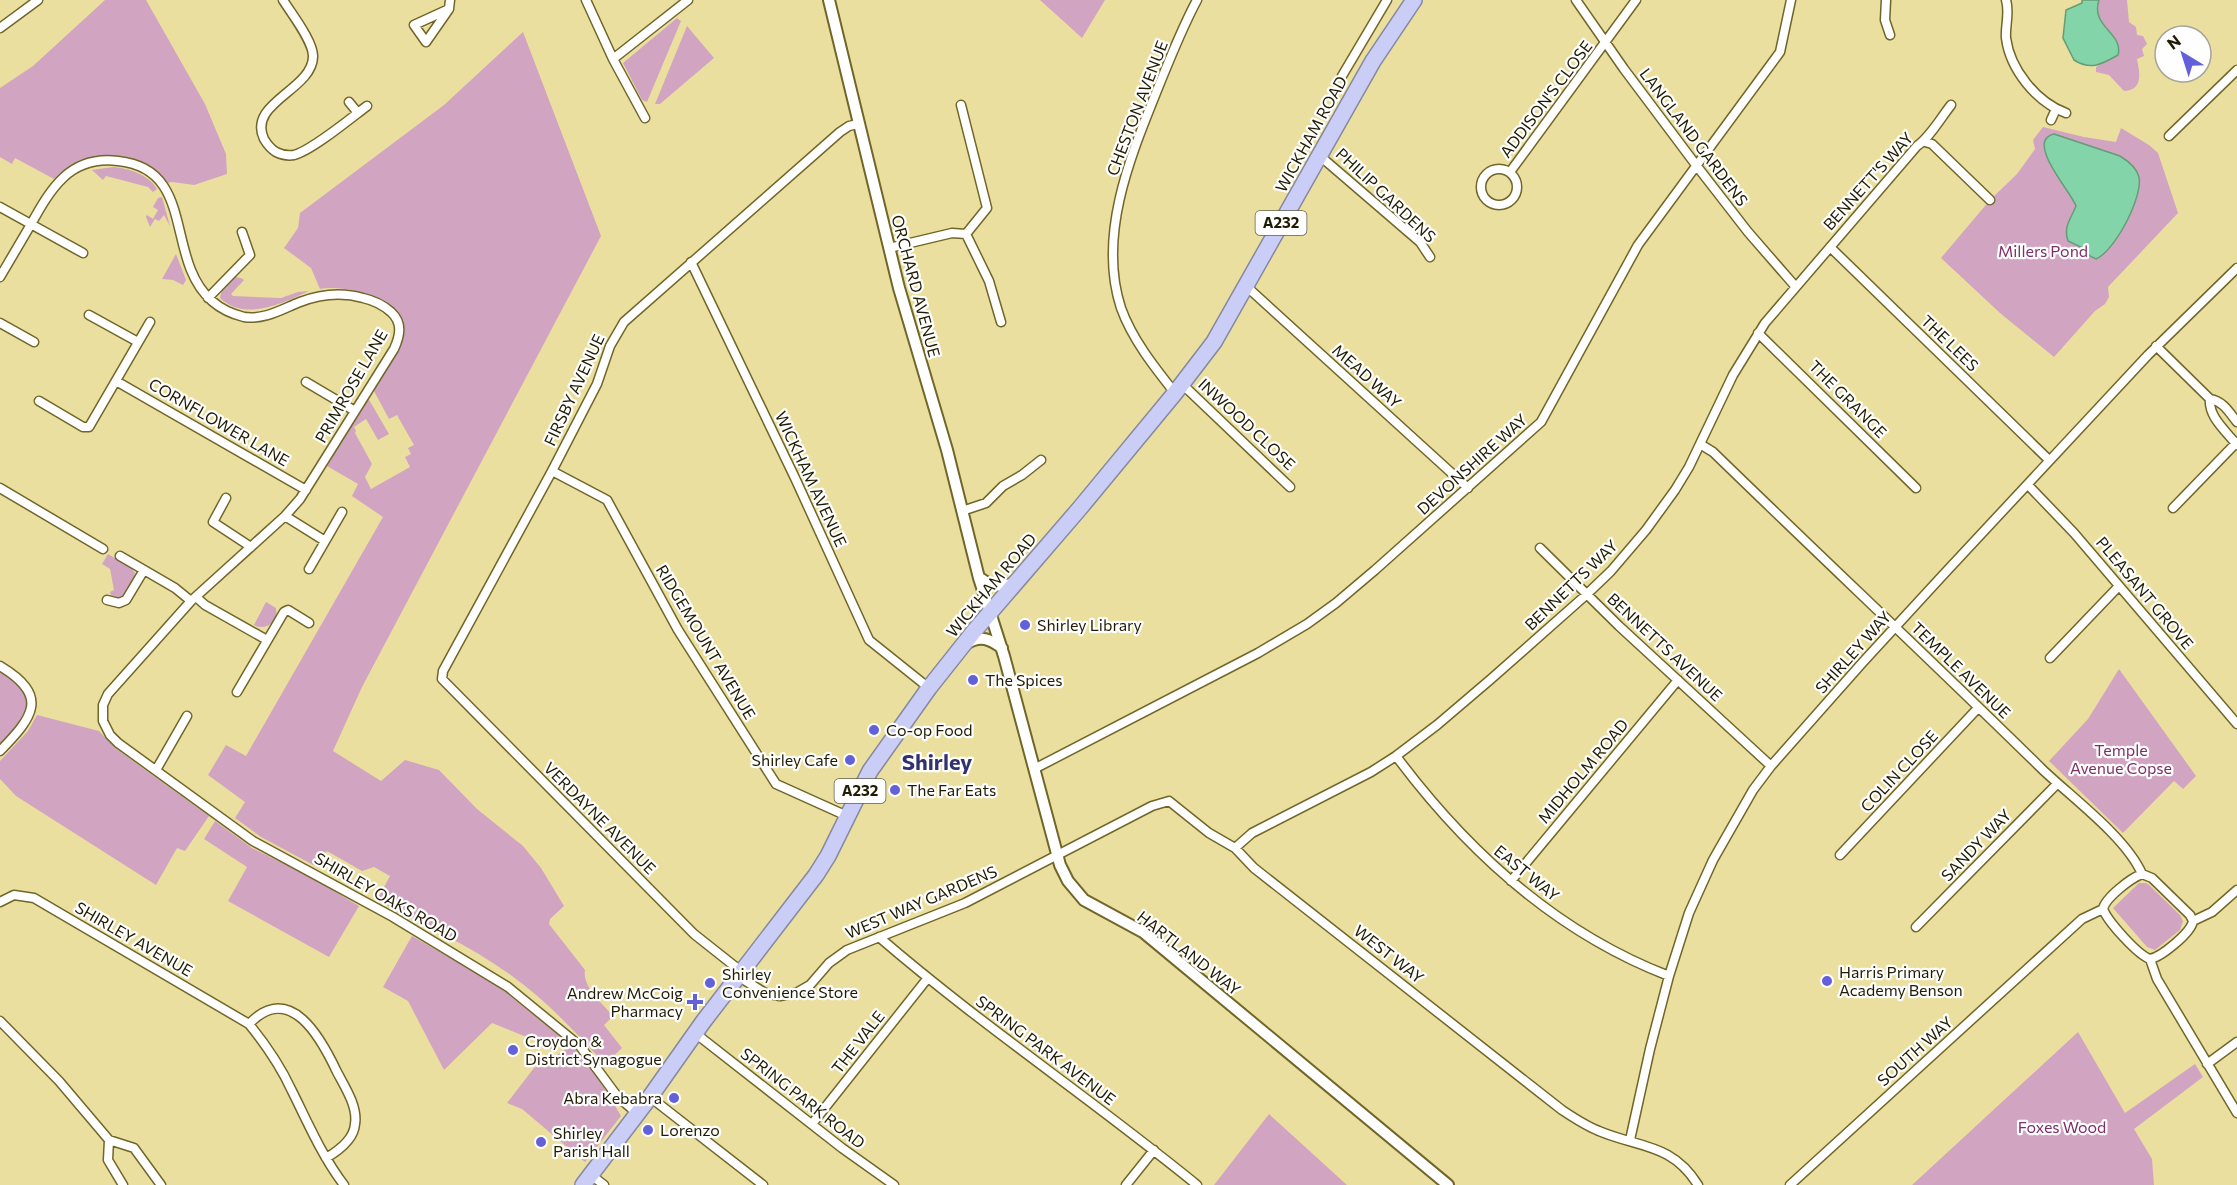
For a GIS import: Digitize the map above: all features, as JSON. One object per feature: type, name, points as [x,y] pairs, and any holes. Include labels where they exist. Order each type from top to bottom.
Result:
[{"type":"highway","name":"WICKHAM ROAD","points":[[587,1180],[638,1114],[695,1033],[816,875],[875,764],[929,688],[1179,388],[1214,342],[1380,49],[1414,0]]},
{"type":"street","points":[[0,28],[38,0]]},
{"type":"street","points":[[283,0],[309,42],[313,58],[306,74],[265,114],[262,126],[265,141],[270,148],[279,154],[292,156],[308,148],[367,106]]},
{"type":"street","points":[[586,0],[613,59],[645,118]]},
{"type":"street","points":[[613,59],[688,0]]},
{"type":"street","name":"ORCHARD AVENUE","points":[[830,0],[889,248],[979,578],[991,612]]},
{"type":"street","name":"CHESTON AVENUE","points":[[1179,388],[1138,341],[1122,310],[1117,292],[1114,254],[1121,194],[1140,132],[1197,0]]},
{"type":"street","name":"WICKHAM ROAD","points":[[1342,76],[1387,0]]},
{"type":"street","name":"LANGLAND GARDENS","points":[[1576,0],[1696,165],[1748,232],[1795,286]]},
{"type":"street","name":"ADDISON'S CLOSE","points":[[1510,172],[1636,0]]},
{"type":"street","name":"DEVONSHIRE WAY","points":[[1034,769],[1307,624],[1343,598],[1544,418],[1638,245],[1780,52],[1791,0]]},
{"type":"street","points":[[1886,0],[1886,22],[1890,34]]},
{"type":"street","points":[[2006,0],[2008,7],[2006,40],[2012,60],[2033,90],[2056,109],[2066,112]]},
{"type":"street","points":[[2169,135],[2237,70]]},
{"type":"street","points":[[349,102],[358,113]]},
{"type":"street","points":[[961,105],[987,208],[966,234]]},
{"type":"street","name":"BENNETT'S WAY","points":[[1830,247],[1917,146],[1925,142],[1931,130],[1951,105]]},
{"type":"street","points":[[2051,120],[2056,109]]},
{"type":"street","name":"FIRSBY AVENUE","points":[[442,679],[443,670],[597,384],[610,346],[624,322],[840,132],[849,126],[858,124]]},
{"type":"street","points":[[1925,142],[1932,144],[1990,201]]},
{"type":"street","name":"PHILIP GARDENS","points":[[1320,156],[1420,242],[1430,257]]},
{"type":"street","name":"PRIMROSE LANE","points":[[0,277],[54,185],[88,163],[105,160],[137,165],[154,174],[166,188],[175,211],[188,266],[195,281],[208,298],[228,312],[252,317],[267,316],[308,299],[328,295],[357,296],[387,308],[397,318],[399,324],[398,340],[306,490],[285,516],[193,599],[108,694],[102,710],[104,725]]},
{"type":"street","name":"ADDISON'S CLOSE","points":[[1504,169],[1510,172],[1518,186],[1514,197],[1505,204],[1499,205],[1488,201],[1481,191],[1483,178],[1492,170],[1504,169]]},
{"type":"street","points":[[0,207],[83,253]]},
{"type":"street","points":[[208,298],[250,255],[242,232]]},
{"type":"street","points":[[889,248],[952,233],[966,234]]},
{"type":"street","points":[[966,234],[989,280],[1001,322]]},
{"type":"street","name":"BENNETTS WAY","points":[[1235,848],[1252,833],[1371,772],[1396,756],[1460,706],[1586,595],[1646,530],[1675,490],[1700,444],[1732,375],[1758,333],[1795,286],[1830,247]]},
{"type":"street","name":"THE LEES","points":[[1830,247],[2049,460]]},
{"type":"street","name":"WICKHAM AVENUE","points":[[691,262],[790,467],[869,640],[929,688]]},
{"type":"street","name":"SHIRLEY WAY","points":[[1630,1140],[1650,1049],[1669,976],[1689,913],[1704,877],[1733,821],[1771,766],[2049,460],[2156,346],[2237,268]]},
{"type":"street","name":"MEAD WAY","points":[[1246,286],[1468,488]]},
{"type":"street","points":[[88,315],[138,342]]},
{"type":"street","points":[[0,322],[34,342]]},
{"type":"street","points":[[39,401],[87,428],[91,425],[150,322]]},
{"type":"street","name":"THE GRANGE","points":[[1758,333],[1916,488]]},
{"type":"street","points":[[2156,346],[2210,399],[2222,404],[2237,422]]},
{"type":"street","name":"CORNFLOWER LANE","points":[[116,381],[306,490]]},
{"type":"street","points":[[306,382],[355,411]]},
{"type":"street","name":"INWOOD CLOSE","points":[[1179,388],[1290,487]]},
{"type":"street","points":[[2173,508],[2237,443],[2214,416],[2210,399]]},
{"type":"street","name":"TEMPLE AVENUE","points":[[1700,444],[1710,450],[2127,849],[2142,874],[2152,878],[2189,914],[2193,921]]},
{"type":"street","points":[[962,511],[986,503],[1003,486],[1041,460]]},
{"type":"street","name":"RIDGEMOUNT AVENUE","points":[[552,471],[607,500],[678,630],[776,784],[847,816]]},
{"type":"street","name":"PLEASANT GROVE","points":[[2028,485],[2064,522],[2237,724]]},
{"type":"street","points":[[0,488],[103,549]]},
{"type":"street","points":[[226,498],[213,522],[251,547]]},
{"type":"street","points":[[309,569],[342,512]]},
{"type":"street","points":[[285,516],[325,541]]},
{"type":"street","name":"BENNETTS AVENUE","points":[[1539,548],[1586,595],[1771,766]]},
{"type":"street","points":[[120,556],[267,640]]},
{"type":"street","points":[[107,600],[119,603],[126,600],[144,570]]},
{"type":"street","points":[[979,578],[996,586],[1015,584]]},
{"type":"street","points":[[2050,658],[2119,586]]},
{"type":"street","points":[[237,693],[285,610],[309,623]]},
{"type":"street","name":"HARTLAND WAY","points":[[991,612],[1058,854],[1068,881],[1084,900],[1143,932],[1448,1185]]},
{"type":"street","points":[[963,645],[977,638],[986,638],[1002,648]]},
{"type":"street","points":[[0,666],[24,683],[31,701],[30,714],[24,726],[0,751]]},
{"type":"street","name":"VERDAYNE AVENUE","points":[[442,679],[694,934],[740,974]]},
{"type":"street","name":"MIDHOLM ROAD","points":[[1511,881],[1678,680]]},
{"type":"street","name":"COLIN CLOSE","points":[[1840,855],[1978,708]]},
{"type":"street","points":[[156,770],[187,716]]},
{"type":"street","name":"SHIRLEY OAKS ROAD","points":[[104,725],[113,739],[253,841],[393,917],[508,987],[580,1046],[617,1096],[638,1114]]},
{"type":"street","name":"EAST WAY","points":[[1396,756],[1456,830],[1511,881],[1544,907],[1592,938],[1669,976]]},
{"type":"street","name":"SANDY WAY","points":[[1916,927],[2057,784]]},
{"type":"street","name":"WEST WAY","points":[[1058,854],[1165,801],[1172,803],[1209,833],[1235,848],[1254,868],[1563,1110],[1598,1131],[1630,1140],[1671,1156],[1684,1167],[1698,1185]]},
{"type":"street","name":"WEST WAY GARDENS","points":[[740,974],[765,993],[789,995],[810,985],[840,954],[965,903],[1058,854]]},
{"type":"street","name":"SOUTH WAY","points":[[1790,1185],[2082,919],[2103,909],[2107,901],[2132,879],[2142,874]]},
{"type":"street","points":[[2103,909],[2108,919],[2141,955],[2150,959],[2161,956],[2191,928],[2193,921],[2212,912],[2237,890]]},
{"type":"street","name":"SHIRLEY AVENUE","points":[[0,902],[14,895],[34,898],[249,1024],[271,1054],[326,1158],[344,1185]]},
{"type":"street","name":"SPRING PARK AVENUE","points":[[879,938],[927,979],[1197,1185]]},
{"type":"street","points":[[2150,959],[2157,979],[2237,1113]]},
{"type":"street","name":"THE VALE","points":[[812,1124],[927,979]]},
{"type":"street","points":[[249,1024],[261,1013],[267,1011],[279,1009],[291,1011],[308,1023],[323,1046],[347,1091],[356,1124],[345,1144],[326,1158]]},
{"type":"street","points":[[0,1021],[59,1081],[110,1140],[134,1148],[161,1185]]},
{"type":"street","name":"SPRING PARK ROAD","points":[[695,1033],[894,1185]]},
{"type":"street","points":[[2207,1064],[2237,1042]]},
{"type":"street","points":[[650,1097],[763,1185]]},
{"type":"street","points":[[110,1140],[108,1160],[123,1185]]},
{"type":"street","points":[[1126,1185],[1154,1150]]},
{"type":"street","points":[[587,1180],[604,1185]]},
{"type":"green space","points":[[105,0],[146,0],[205,104],[226,154],[227,174],[194,185],[167,183],[155,170],[142,162],[127,157],[112,156],[82,162],[54,179],[15,158],[12,164],[0,157],[0,88],[33,66]]},
{"type":"green space","points":[[1040,0],[1105,0],[1082,38]]},
{"type":"green space","points":[[2099,0],[2127,0],[2129,22],[2136,27],[2137,35],[2143,36],[2147,44],[2142,49],[2144,56],[2137,59],[2139,80],[2130,90],[2124,91],[2109,75],[2096,72],[2096,67],[2118,55],[2119,52],[2114,38],[2098,15]]},
{"type":"green space","points":[[677,18],[681,21],[647,102],[642,100],[623,63]]},
{"type":"green space","points":[[687,26],[714,58],[660,104],[655,104]]},
{"type":"green space","points":[[523,32],[601,236],[362,687],[333,751],[381,781],[405,760],[439,770],[477,809],[523,846],[541,868],[564,906],[550,919],[549,924],[585,970],[590,989],[613,1016],[604,1025],[622,1048],[605,1064],[549,1007],[512,976],[463,945],[377,900],[390,876],[374,867],[362,871],[327,851],[317,867],[261,837],[235,818],[245,802],[208,775],[226,745],[246,756],[383,517],[352,496],[358,484],[327,466],[368,398],[389,434],[378,440],[366,419],[354,427],[372,464],[365,477],[371,489],[410,467],[405,457],[411,454],[408,448],[414,445],[397,415],[389,419],[374,391],[400,346],[402,325],[397,314],[388,304],[360,292],[346,289],[320,289],[311,268],[284,248],[298,228],[300,213],[444,105]]},
{"type":"green space","name":"Millers Pond","points":[[2043,127],[2116,142],[2121,128],[2149,145],[2158,153],[2178,213],[2108,287],[2109,297],[2105,304],[2095,311],[2054,357],[2000,313],[1941,258],[1990,200],[2017,174],[2035,149],[2033,140]]},
{"type":"green space","points":[[113,167],[138,173],[157,189],[153,192],[148,187],[106,176],[103,180],[92,170]]},
{"type":"green space","points":[[162,197],[170,226],[164,215],[159,221],[155,219],[150,227],[146,217],[147,215],[153,219],[158,210],[153,207],[158,198]]},
{"type":"green space","points":[[176,254],[186,280],[183,285],[173,280],[162,279]]},
{"type":"green space","points":[[235,277],[244,280],[231,294],[233,296],[281,298],[309,291],[276,305],[241,309],[220,298],[222,290]]},
{"type":"green space","points":[[108,554],[135,573],[130,588],[120,599],[111,595],[110,592],[114,590],[110,569],[102,564]]},
{"type":"green space","points":[[266,602],[276,608],[277,618],[267,626],[254,625]]},
{"type":"green space","name":"Temple Avenue Copse","points":[[2119,669],[2196,776],[2183,789],[2174,781],[2123,833],[2049,761],[2088,719]]},
{"type":"green space","points":[[0,672],[14,681],[22,690],[27,708],[18,725],[0,746]]},
{"type":"green space","points":[[37,715],[99,731],[115,748],[209,816],[185,851],[177,848],[156,885],[16,796],[0,779],[0,761],[28,731]]},
{"type":"green space","points":[[215,821],[252,848],[311,877],[359,906],[329,957],[228,901],[247,867],[204,839]]},
{"type":"green space","points":[[2139,883],[2149,885],[2180,915],[2183,921],[2180,930],[2155,950],[2147,947],[2113,908]]},
{"type":"green space","points":[[412,936],[497,985],[565,1040],[552,1050],[539,1042],[492,1023],[444,1070],[408,1001],[383,987]]},
{"type":"green space","name":"Foxes Wood","points":[[2078,1032],[2125,1113],[2195,1064],[2203,1077],[2134,1129],[2152,1159],[2154,1185],[1912,1185]]},
{"type":"green space","points":[[572,1046],[596,1074],[621,1116],[585,1162],[522,1109],[507,1103],[534,1068]]},
{"type":"green space","points":[[1269,1114],[1347,1185],[1214,1185]]},
{"type":"shaded area","points":[[2082,0],[2099,0],[2097,9],[2099,17],[2119,47],[2118,55],[2091,66],[2074,60],[2063,38],[2066,10],[2082,3]]},
{"type":"shaded area","name":"Millers Pond","points":[[2054,134],[2120,156],[2132,165],[2138,174],[2139,186],[2132,210],[2111,246],[2096,259],[2083,248],[2068,241],[2067,227],[2076,206],[2047,156],[2044,146],[2046,139]]},
{"type":"place","name":"Shirley Library","points":[[1025,625]]},
{"type":"place","name":"The Spices","points":[[973,680]]},
{"type":"place","name":"Co-op Food","points":[[874,730]]},
{"type":"place","name":"Shirley Cafe","points":[[850,760]]},
{"type":"place","name":"The Far Eats","points":[[895,790]]},
{"type":"place","name":"Harris Primary Academy Benson","points":[[1827,981]]},
{"type":"place","name":"Shirley Convenience Store","points":[[710,983]]},
{"type":"place","name":"Andrew McCoig Pharmacy","points":[[695,1002]]},
{"type":"place","name":"Croydon & District Synagogue","points":[[513,1050]]},
{"type":"place","name":"Abra Kebabra","points":[[674,1098]]},
{"type":"place","name":"Lorenzo","points":[[648,1130]]},
{"type":"place","name":"Shirley Parish Hall","points":[[541,1142]]},
{"type":"district","name":"Shirley","points":[[937,762]]}]
